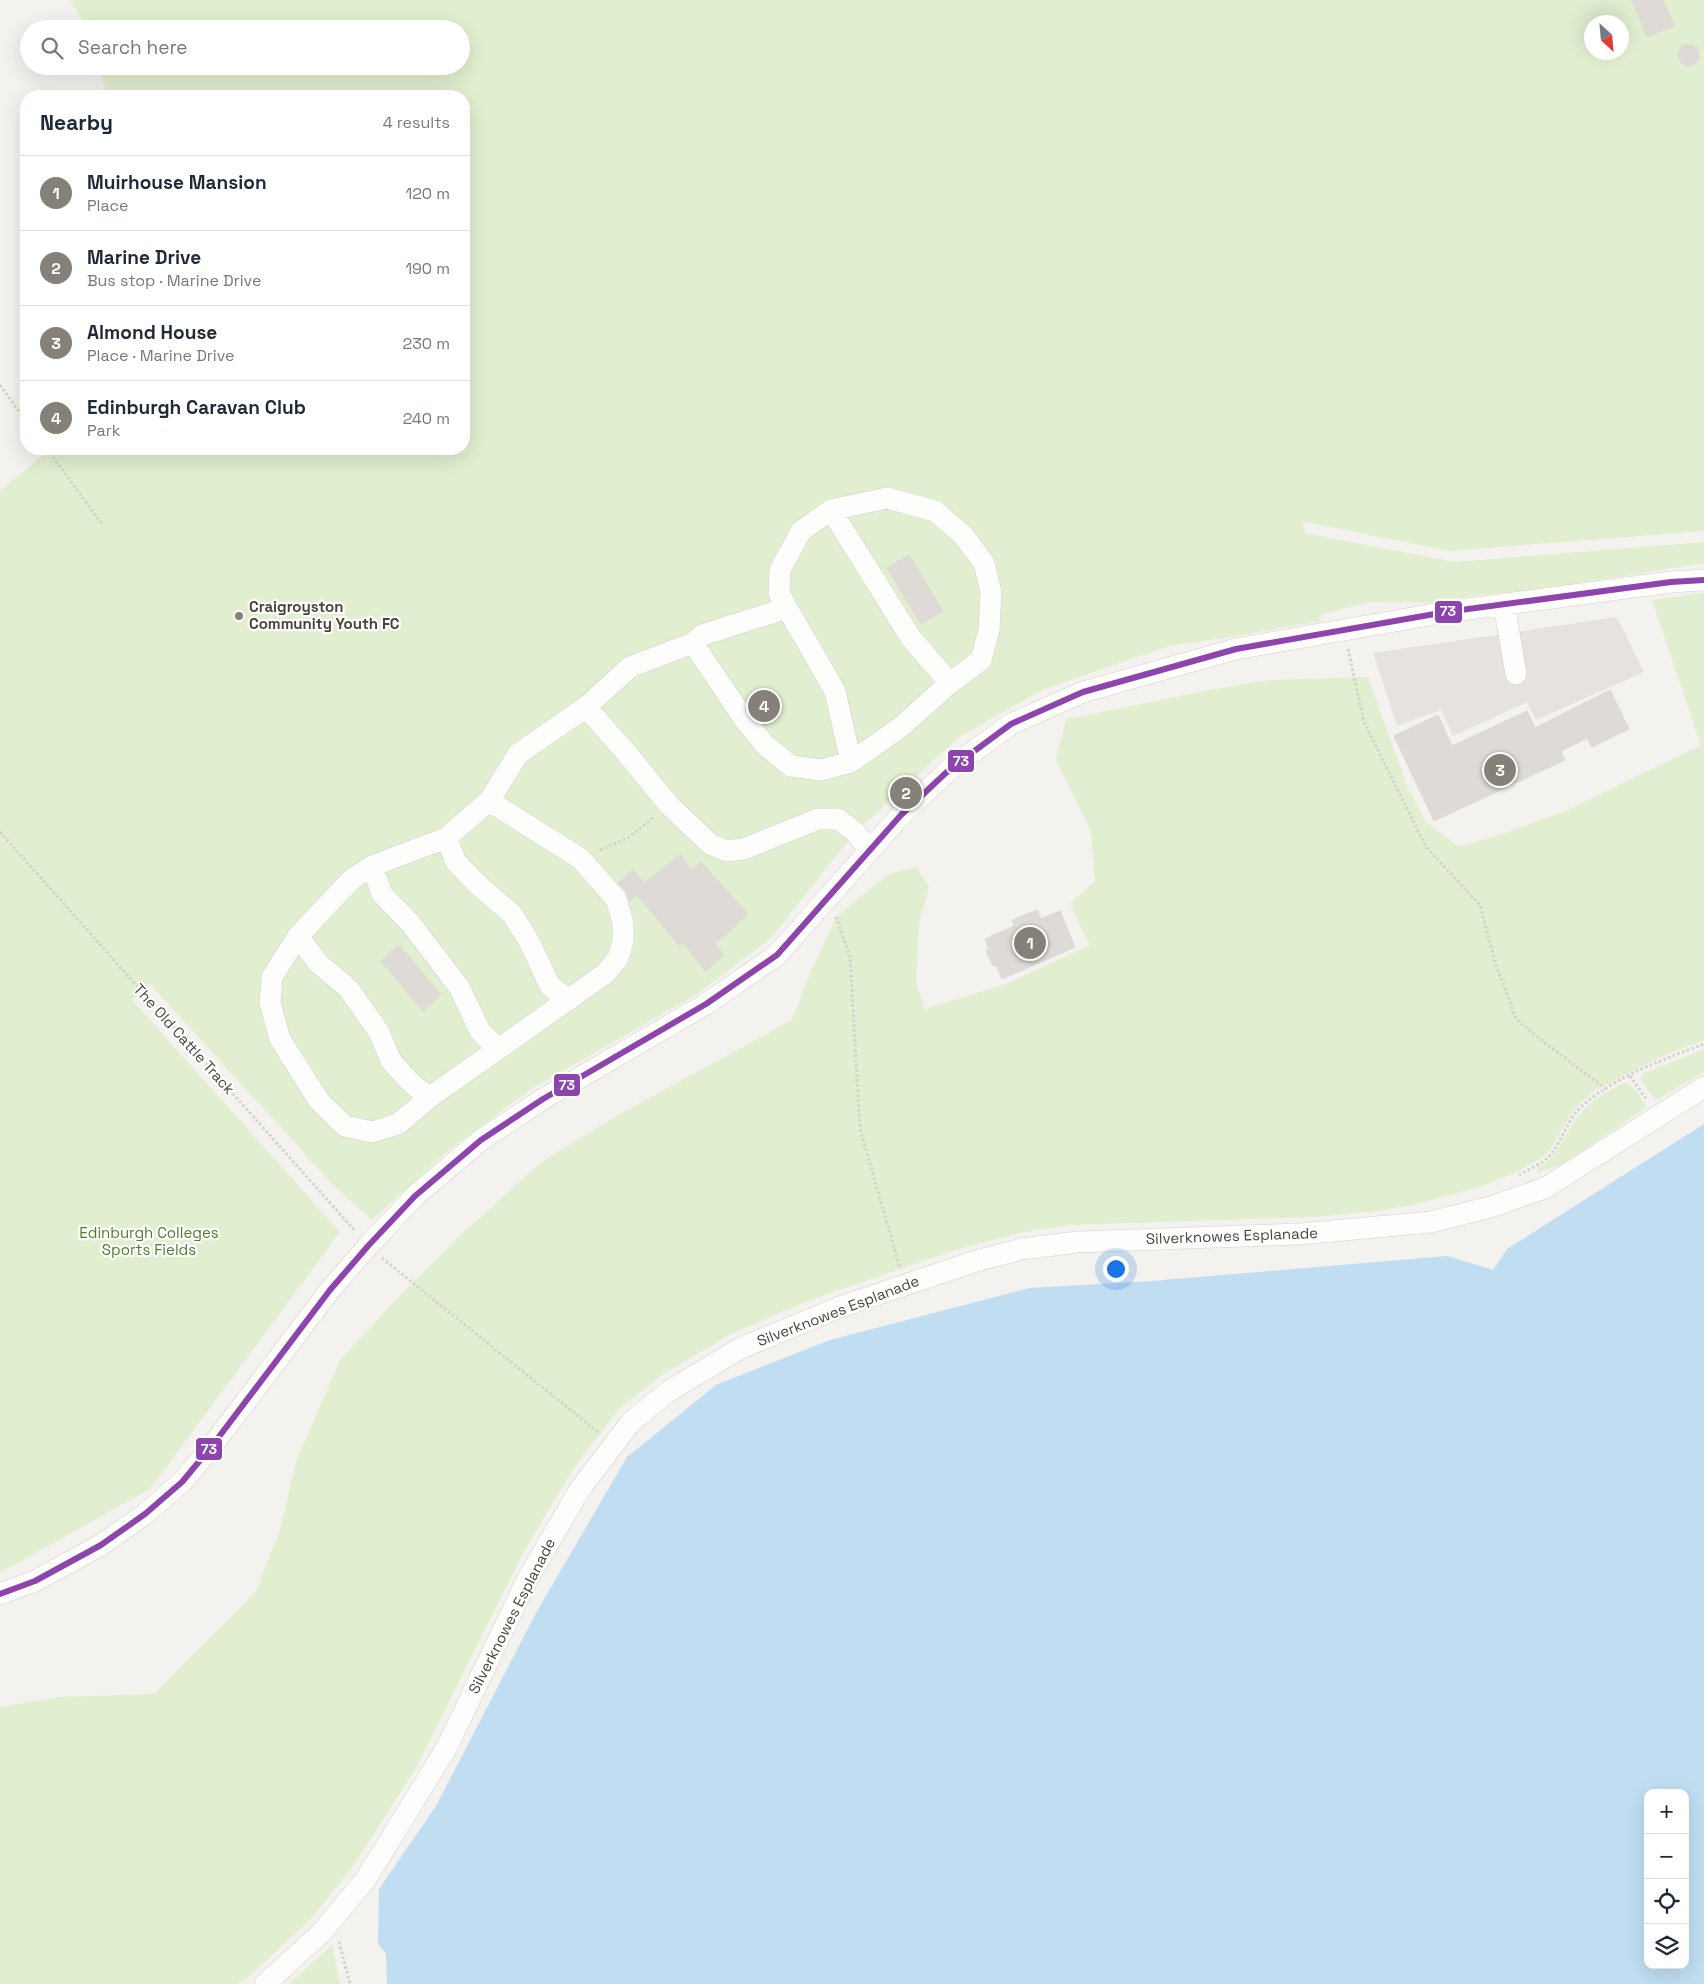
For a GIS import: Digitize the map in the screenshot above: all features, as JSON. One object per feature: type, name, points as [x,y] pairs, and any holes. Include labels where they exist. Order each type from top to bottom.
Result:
[{"type":"street","points":[[693,644],[744,719],[765,745],[791,766],[821,770],[851,762],[902,726],[950,683],[981,660],[989,630],[991,592],[984,563],[963,535],[935,511],[887,498],[831,510],[801,531],[780,570],[779,593],[835,691],[851,762]]},
{"type":"street","points":[[831,510],[911,638],[950,683]]},
{"type":"street","points":[[0,1594],[35,1581],[101,1545],[145,1514],[182,1482],[212,1446],[330,1290],[415,1196],[481,1140],[543,1099],[706,1004],[777,956],[901,815],[950,769],[1011,724],[1083,692],[1236,649],[1446,612],[1671,582],[1704,580]]},
{"type":"street","points":[[1504,604],[1516,674]]},
{"type":"street","points":[[489,801],[581,859],[616,899],[623,923],[623,941],[618,958],[606,973],[497,1048],[430,1097],[398,1124],[372,1132],[345,1126],[319,1101],[280,1039],[270,1003],[272,977],[298,936],[352,879],[372,866],[446,838],[489,801],[518,754],[586,707],[630,667],[693,644],[702,635],[788,608]]},
{"type":"street","points":[[586,707],[669,805],[710,844],[727,851],[744,849],[818,820],[838,819],[855,832],[869,850]]},
{"type":"street","points":[[446,838],[456,862],[477,884],[512,914],[530,943],[550,986],[569,1000]]},
{"type":"street","points":[[372,866],[382,894],[411,924],[459,987],[480,1031],[497,1048]]},
{"type":"street","points":[[298,936],[318,962],[348,988],[379,1032],[391,1061],[413,1085],[430,1097]]},
{"type":"street","name":"Silverknowes Esplanade","points":[[265,1984],[333,1920],[366,1879],[448,1747],[527,1580],[580,1489],[631,1422],[668,1390],[741,1348],[840,1307],[976,1261],[1022,1249],[1078,1242],[1300,1234],[1431,1222],[1490,1207],[1545,1188],[1704,1088]]},
{"type":"path","points":[[0,385],[20,413]]},
{"type":"path","points":[[51,455],[102,524]]},
{"type":"path","points":[[1343,630],[1364,722],[1426,847],[1480,906],[1495,962],[1516,1019],[1544,1043],[1606,1089]]},
{"type":"path","points":[[581,859],[628,838],[669,805]]},
{"type":"path","name":"The Old Cattle Track","points":[[0,832],[368,1246],[426,1295],[614,1445]]},
{"type":"path","points":[[829,898],[850,956],[860,1129],[906,1285]]},
{"type":"path","points":[[1513,1181],[1519,1175],[1545,1160],[1555,1149],[1578,1110],[1597,1093],[1664,1060],[1704,1044]]},
{"type":"path","points":[[1630,1076],[1659,1116]]},
{"type":"path","points":[[333,1920],[350,1984]]},
{"type":"green space","name":"Edinburgh Colleges Sports Fields","points":[[69,0],[1704,0],[1704,531],[1448,551],[1302,521],[1305,533],[1455,562],[1704,542],[1704,563],[1531,591],[1479,595],[1429,603],[1369,602],[1320,615],[1321,621],[1169,646],[1042,690],[961,736],[855,832],[771,938],[697,994],[533,1088],[450,1149],[372,1220],[335,1187],[150,984],[132,1000],[340,1232],[150,1489],[0,1573],[0,491],[43,455],[470,455],[470,90],[105,90],[101,75],[470,75],[470,20],[83,20]]},
{"type":"green space","points":[[1704,593],[1704,1040],[1663,1056],[1595,1090],[1575,1108],[1551,1148],[1542,1158],[1516,1172],[1480,1187],[1409,1206],[1376,1211],[1314,1217],[1069,1225],[1024,1232],[961,1248],[805,1302],[733,1333],[663,1374],[620,1408],[575,1466],[524,1551],[416,1768],[352,1868],[309,1921],[247,1978],[238,1984],[0,1984],[0,1707],[58,1697],[154,1694],[257,1590],[280,1530],[296,1462],[340,1360],[458,1237],[543,1161],[616,1116],[792,1020],[812,969],[837,916],[889,874],[916,867],[929,887],[919,923],[916,982],[925,1009],[1006,984],[1090,945],[1070,904],[1095,881],[1091,831],[1056,760],[1066,719],[1270,680],[1368,677],[1407,786],[1425,821],[1459,847],[1566,811],[1701,745],[1652,600]]},
{"type":"green space","points":[[1704,1049],[1704,1072],[1664,1096],[1657,1099],[1653,1097],[1640,1079],[1642,1074]]},
{"type":"green space","points":[[1623,1083],[1631,1086],[1637,1092],[1646,1106],[1644,1109],[1563,1164],[1537,1173],[1538,1168],[1558,1149],[1575,1120],[1585,1108],[1600,1096]]},
{"type":"green space","points":[[332,1945],[340,1984],[289,1984]]},
{"type":"shaded area","points":[[1617,617],[1644,672],[1536,720],[1527,702],[1453,736],[1441,710],[1397,726],[1373,653]]},
{"type":"water","points":[[1704,1124],[1704,1984],[387,1984],[386,1954],[378,1944],[379,1889],[436,1806],[536,1613],[627,1457],[716,1385],[830,1340],[1030,1288],[1152,1281],[1447,1256],[1493,1270],[1507,1249]]},
{"type":"building","points":[[1632,0],[1663,0],[1674,26],[1647,37]]},
{"type":"building","points":[[1682,45],[1692,45],[1697,48],[1698,60],[1694,64],[1688,66],[1679,59],[1678,54]]},
{"type":"building","points":[[909,555],[943,611],[921,624],[887,568]]},
{"type":"building","points":[[1610,690],[1629,729],[1592,747],[1587,738],[1561,751],[1565,760],[1434,821],[1394,736],[1438,715],[1452,746],[1527,711],[1535,728]]},
{"type":"building","points":[[680,855],[691,870],[701,862],[748,914],[715,944],[724,955],[706,971],[683,943],[680,946],[637,895],[630,901],[626,891],[618,883],[633,870],[644,883]]},
{"type":"building","points":[[1037,910],[1041,919],[1060,911],[1075,947],[1002,979],[996,965],[993,966],[986,951],[989,949],[985,939],[1014,926],[1012,920]]},
{"type":"building","points":[[399,945],[441,995],[423,1011],[381,961]]},
{"type":"transit line","name":"73","points":[[0,1594],[35,1581],[101,1545],[145,1514],[182,1482],[212,1446],[330,1290],[415,1196],[481,1140],[543,1099],[706,1004],[777,955],[901,815],[950,769],[1011,724],[1083,692],[1236,649],[1446,612],[1671,582],[1704,580]]},
{"type":"place","name":"Craigroyston Community Youth FC","points":[[239,616]]},
{"type":"place","name":"Edinburgh Caravan Club","points":[[764,706]]},
{"type":"place","name":"Almond House","points":[[1500,770]]},
{"type":"place","name":"Marine Drive","points":[[906,793]]},
{"type":"place","name":"Muirhouse Mansion","points":[[1030,943]]}]
